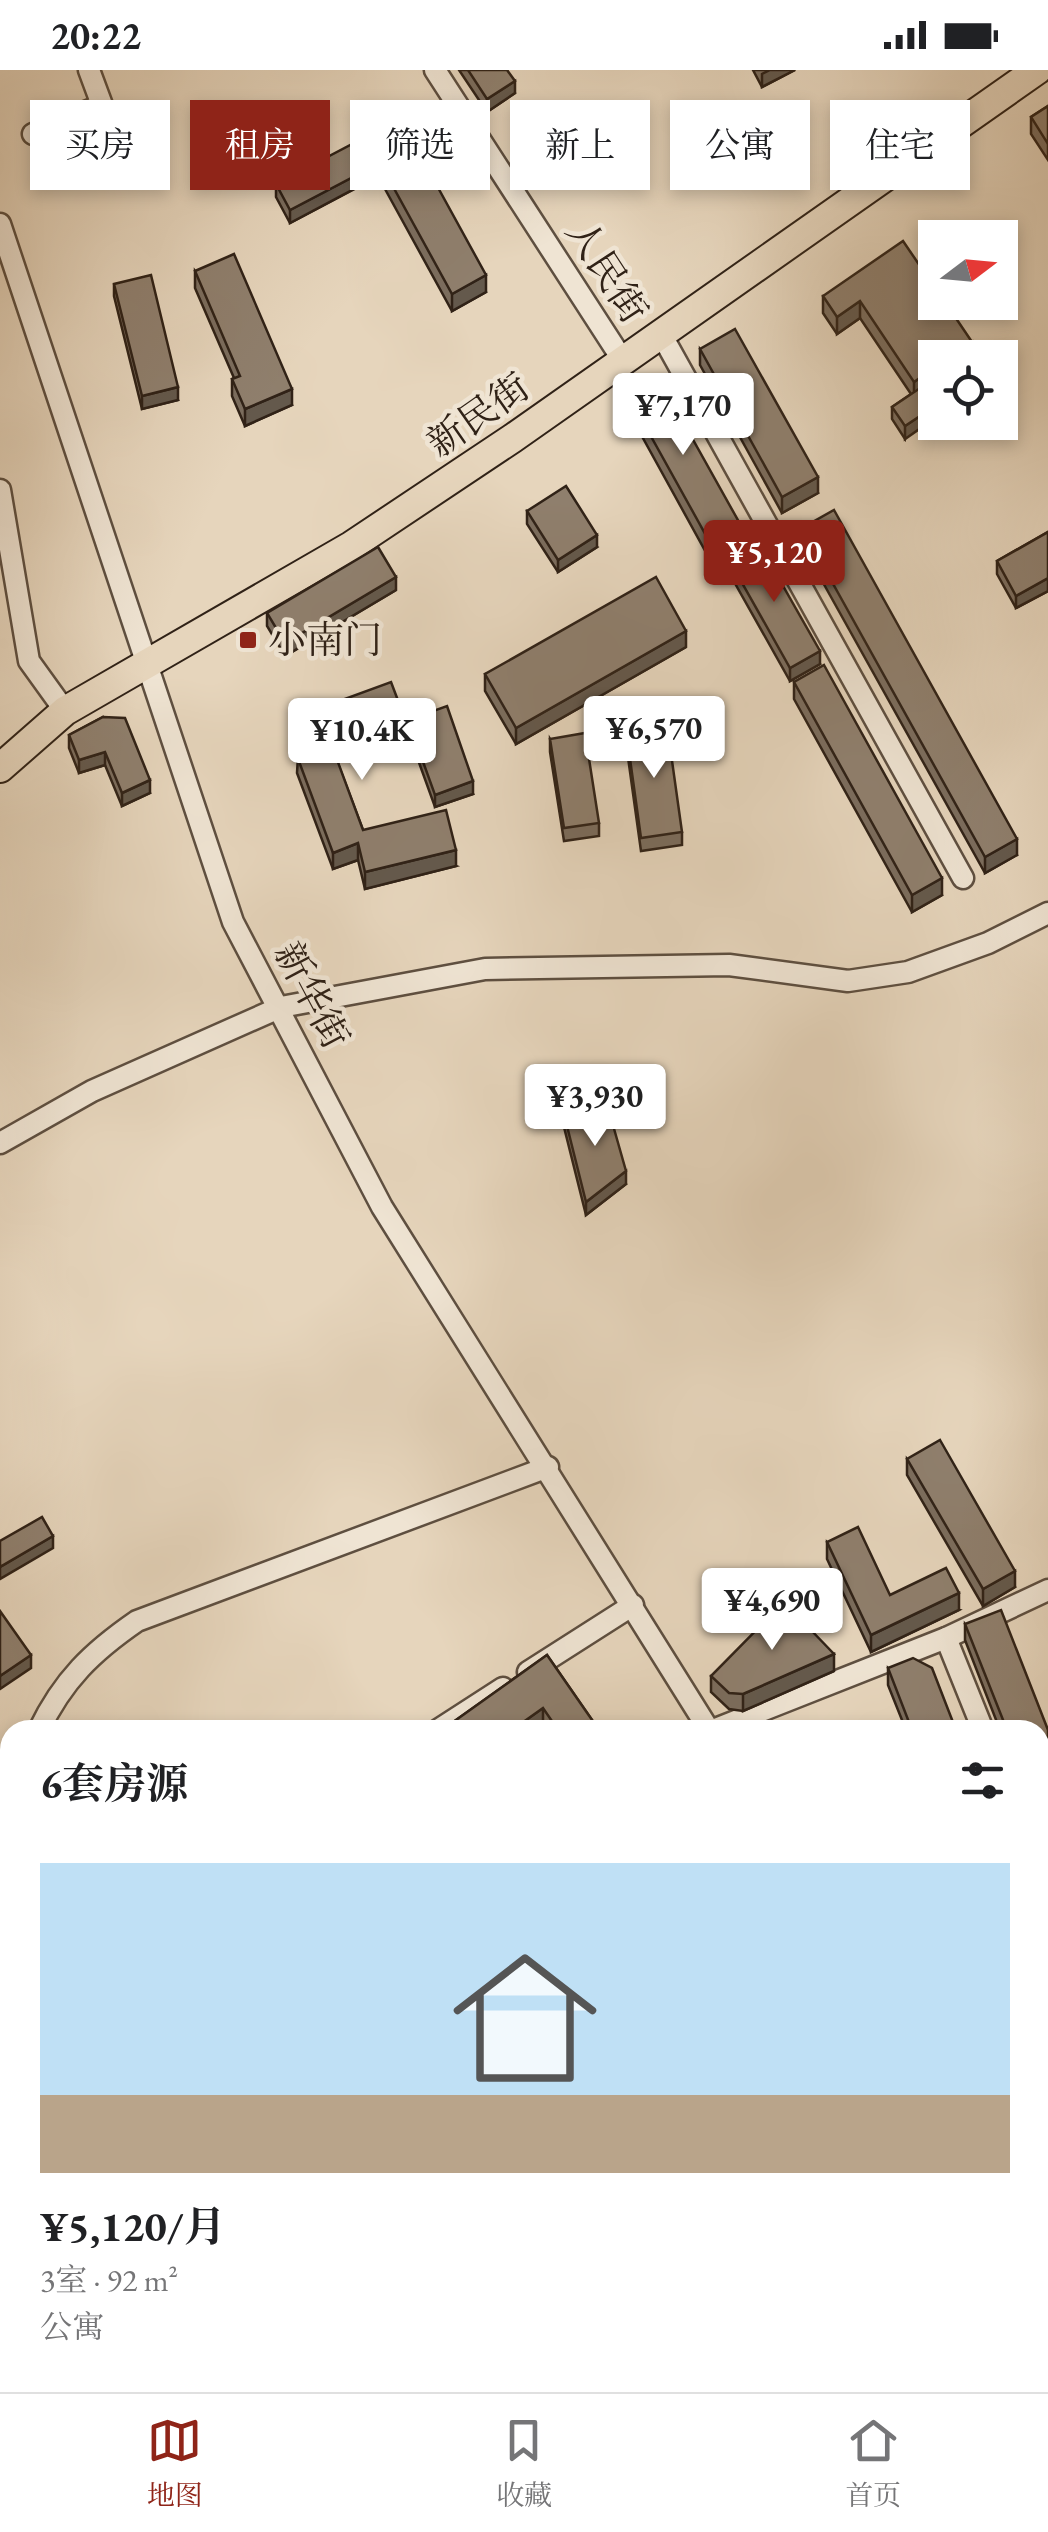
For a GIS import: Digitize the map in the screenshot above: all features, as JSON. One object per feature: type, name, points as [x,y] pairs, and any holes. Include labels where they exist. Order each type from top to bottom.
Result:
[{"type":"main road","name":"新民街","points":[[0,768],[65,711],[351,546],[1037,70]]},
{"type":"street","points":[[89,70],[100,100]]},
{"type":"street","name":"人民街","points":[[435,70],[622,359]]},
{"type":"street","name":"新华街","points":[[0,224],[234,922],[382,1207],[705,1720]]},
{"type":"street","points":[[660,332],[964,878]]},
{"type":"street","points":[[0,490],[29,661],[65,711]]},
{"type":"street","points":[[0,1143],[92,1091],[281,1007],[485,968],[729,965],[848,982],[908,972],[988,943],[1048,912]]},
{"type":"street","points":[[44,1720],[57,1692],[92,1651],[137,1621],[548,1467]]},
{"type":"street","points":[[737,1720],[946,1638],[1048,1590]]},
{"type":"street","points":[[454,1720],[632,1605]]},
{"type":"street","points":[[946,1638],[979,1720]]},
{"type":"building","points":[[468,70],[507,70],[515,81],[487,99]]},
{"type":"building","points":[[1048,106],[1048,144],[1031,117]]},
{"type":"building","points":[[350,145],[350,179],[330,189],[330,156]]},
{"type":"building","points":[[279,190],[328,190],[290,210]]},
{"type":"building","points":[[395,190],[439,190],[486,275],[452,294]]},
{"type":"building","points":[[903,241],[918,263],[918,320],[957,320],[971,340],[918,340],[918,379],[914,382],[860,301],[837,317],[823,296]]},
{"type":"building","points":[[234,254],[292,389],[245,409],[232,379],[240,376],[195,271]]},
{"type":"building","points":[[151,275],[178,387],[142,396],[114,284]]},
{"type":"building","points":[[735,329],[818,477],[782,497],[700,349]]},
{"type":"building","points":[[658,377],[739,522],[708,539],[628,395]]},
{"type":"building","points":[[918,389],[918,417],[905,426],[892,407]]},
{"type":"building","points":[[566,486],[597,535],[558,560],[527,511]]},
{"type":"building","points":[[834,510],[1017,839],[985,857],[802,528]]},
{"type":"building","points":[[1048,532],[1048,578],[1016,596],[997,561]]},
{"type":"building","points":[[758,542],[820,651],[790,668],[728,558]]},
{"type":"building","points":[[378,547],[396,577],[285,643],[267,613]]},
{"type":"building","points":[[656,577],[686,631],[516,728],[485,674]]},
{"type":"building","points":[[824,665],[942,878],[912,895],[794,682]]},
{"type":"building","points":[[391,682],[405,719],[332,746],[363,830],[446,810],[456,850],[365,872],[358,843],[333,853],[297,756],[303,754],[290,719]]},
{"type":"building","points":[[447,706],[473,781],[435,795],[408,720]]},
{"type":"building","points":[[103,717],[125,718],[150,780],[122,793],[105,752],[79,760],[69,735]]},
{"type":"building","points":[[667,725],[682,832],[641,838],[626,730]]},
{"type":"building","points":[[585,733],[599,823],[564,828],[550,739]]},
{"type":"building","points":[[607,1104],[626,1171],[586,1202],[564,1114]]},
{"type":"building","points":[[940,1440],[1015,1571],[983,1589],[907,1459]]},
{"type":"building","points":[[42,1517],[53,1536],[0,1567],[0,1541]]},
{"type":"building","points":[[858,1527],[890,1595],[946,1568],[959,1593],[871,1635],[827,1542]]},
{"type":"building","points":[[784,1602],[834,1654],[743,1694],[729,1693],[711,1676]]},
{"type":"building","points":[[1001,1610],[1044,1720],[1003,1720],[965,1624]]},
{"type":"building","points":[[0,1611],[31,1655],[0,1676]]},
{"type":"building","points":[[547,1655],[592,1720],[551,1720],[543,1708],[526,1720],[456,1720]]},
{"type":"building","points":[[913,1658],[932,1668],[952,1720],[908,1720],[888,1668]]},
{"type":"place","name":"小南门","points":[[248,640]]}]
